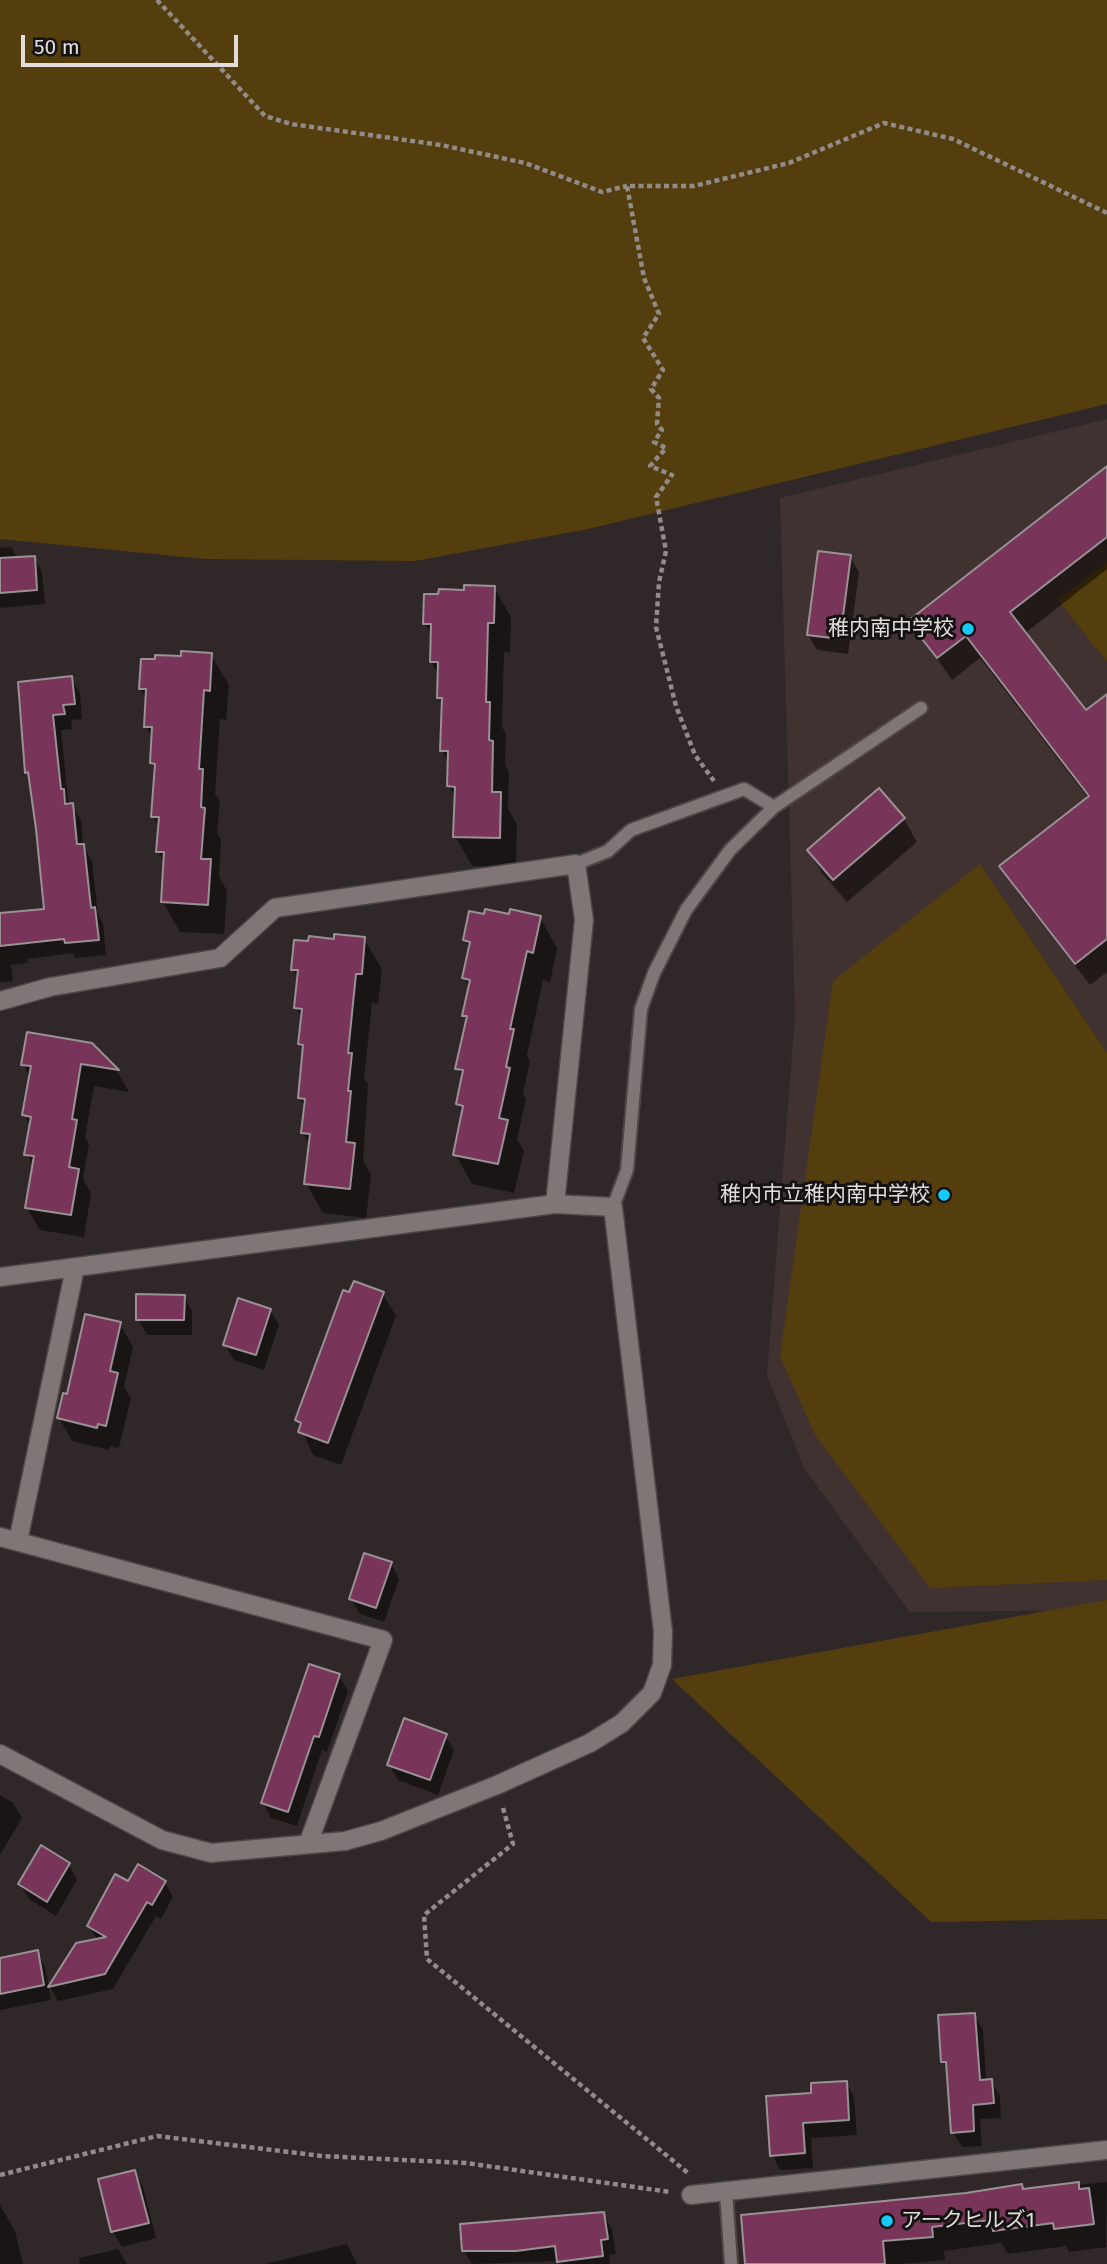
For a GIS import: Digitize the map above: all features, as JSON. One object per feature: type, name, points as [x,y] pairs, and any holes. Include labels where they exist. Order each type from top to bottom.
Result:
[{"type":"street","points":[[0,1001],[50,987],[220,958],[275,908],[576,864],[584,920],[555,1204]]},
{"type":"street","points":[[0,1277],[555,1204],[613,1207],[663,1632],[662,1665],[652,1693],[622,1723],[590,1743],[497,1785],[381,1830],[345,1841],[211,1853],[162,1840],[0,1754]]},
{"type":"street","points":[[75,1268],[9,1539],[383,1640],[308,1844]]},
{"type":"street","points":[[691,2195],[1107,2150]]},
{"type":"lane","points":[[613,1207],[628,1170],[641,1009],[653,973],[693,900],[730,850],[774,807],[921,708]]},
{"type":"lane","points":[[576,864],[608,851],[631,830],[744,789],[774,807]]},
{"type":"lane","points":[[719,2193],[731,2264]]},
{"type":"path","points":[[157,0],[265,116],[291,124],[441,145],[525,163],[602,192],[627,186],[694,186],[789,163],[884,123],[953,139],[1107,213]]},
{"type":"path","points":[[627,186],[645,278],[659,314],[643,338],[663,370],[651,388],[659,398],[657,424],[662,430],[654,442],[666,448],[650,466],[672,475],[656,497],[666,551],[659,582],[656,626],[676,706],[695,755],[724,796]]},
{"type":"path","points":[[497,1785],[513,1844],[424,1915],[427,1959],[719,2193]]},
{"type":"path","points":[[0,2175],[157,2136],[322,2156],[466,2163],[691,2195]]},
{"type":"shaded area","points":[[0,0],[1107,0],[1107,404],[588,529],[415,561],[205,559],[0,539]]},
{"type":"shaded area","name":"稚内市立稚内南中学校","points":[[1107,419],[1107,1610],[910,1612],[805,1470],[767,1375],[795,1016],[780,498]]},
{"type":"shaded area","points":[[1107,562],[1107,662],[1058,600]]},
{"type":"shaded area","points":[[980,864],[1107,1053],[1107,1580],[930,1588],[815,1435],[780,1356],[833,981]]},
{"type":"shaded area","points":[[1107,1600],[1107,1919],[931,1922],[672,1679]]},
{"type":"building","name":"稚内南中学校","points":[[1107,466],[1107,537],[1010,612],[1086,710],[1107,694],[1107,939],[1075,964],[999,866],[1089,796],[966,636],[937,658],[908,621]]},
{"type":"building","points":[[818,551],[851,555],[840,639],[807,635]]},
{"type":"building","points":[[35,556],[37,590],[0,593],[0,558]]},
{"type":"building","points":[[464,585],[495,586],[494,623],[488,623],[486,702],[490,702],[489,740],[493,741],[492,792],[501,792],[500,838],[453,837],[455,787],[447,786],[448,751],[440,751],[442,698],[437,698],[438,662],[430,662],[431,624],[423,624],[424,594],[438,594],[439,589],[464,590]]},
{"type":"building","points":[[181,651],[212,653],[210,691],[204,690],[199,769],[203,769],[201,807],[205,808],[201,859],[211,859],[208,905],[161,902],[164,852],[156,852],[159,817],[151,817],[155,764],[150,763],[152,727],[144,727],[146,689],[139,689],[141,659],[155,659],[155,655],[181,656]]},
{"type":"building","points":[[72,676],[75,704],[63,705],[65,714],[53,715],[61,789],[64,789],[65,804],[73,803],[77,844],[84,844],[91,908],[95,907],[99,940],[65,943],[64,939],[0,946],[0,913],[44,909],[28,772],[25,773],[18,682]]},
{"type":"building","points":[[879,788],[905,818],[833,880],[807,850]]},
{"type":"building","points":[[485,909],[509,914],[510,909],[541,916],[533,953],[527,951],[510,1029],[514,1029],[506,1067],[510,1068],[499,1118],[508,1120],[498,1164],[453,1155],[463,1106],[456,1104],[463,1070],[455,1069],[467,1016],[462,1016],[470,980],[462,978],[470,942],[463,940],[469,911],[484,914]]},
{"type":"building","points":[[334,934],[365,937],[362,974],[356,974],[348,1053],[352,1053],[346,1142],[355,1143],[350,1189],[304,1184],[310,1134],[301,1133],[305,1099],[298,1098],[303,1045],[298,1044],[302,1009],[294,1008],[298,970],[291,970],[294,940],[308,941],[309,936],[334,939]]},
{"type":"building","points":[[27,1032],[92,1043],[119,1070],[81,1064],[72,1119],[77,1120],[69,1167],[79,1169],[71,1215],[25,1208],[34,1156],[24,1155],[31,1117],[22,1115],[31,1066],[21,1065]]},
{"type":"building","points":[[354,1281],[384,1292],[328,1443],[298,1432],[301,1423],[295,1420],[343,1290],[349,1292]]},
{"type":"building","points":[[136,1294],[185,1295],[184,1320],[136,1320]]},
{"type":"building","points":[[238,1298],[271,1309],[256,1355],[223,1345]]},
{"type":"building","points":[[85,1314],[121,1322],[110,1371],[118,1373],[106,1426],[98,1424],[97,1428],[57,1418],[63,1393],[67,1394]]},
{"type":"building","points":[[364,1553],[392,1562],[376,1608],[349,1599]]},
{"type":"building","points":[[309,1664],[340,1674],[319,1737],[314,1736],[288,1812],[261,1803]]},
{"type":"building","points":[[404,1718],[447,1734],[430,1780],[387,1765]]},
{"type":"building","points":[[41,1845],[70,1863],[47,1902],[18,1884]]},
{"type":"building","points":[[138,1864],[166,1881],[152,1905],[147,1902],[105,1974],[48,1987],[76,1943],[106,1937],[87,1926],[115,1874],[128,1881]]},
{"type":"building","points":[[38,1950],[44,1985],[0,1994],[0,1958]]},
{"type":"building","points":[[975,2013],[980,2080],[992,2079],[994,2103],[973,2105],[974,2131],[951,2133],[946,2062],[941,2062],[938,2015]]},
{"type":"building","points":[[847,2081],[849,2120],[803,2123],[805,2153],[770,2156],[766,2096],[811,2093],[811,2083]]},
{"type":"building","points":[[135,2170],[149,2223],[111,2232],[98,2179]]},
{"type":"building","points":[[1079,2182],[1079,2189],[1089,2188],[1094,2224],[1054,2229],[1053,2223],[993,2231],[991,2220],[932,2227],[933,2237],[883,2241],[885,2264],[745,2264],[741,2215],[966,2193],[1022,2184],[1023,2189]]},
{"type":"building","points":[[604,2212],[608,2239],[601,2240],[603,2256],[557,2262],[555,2246],[516,2251],[462,2251],[460,2224]]},
{"type":"place","name":"稚内南中学校","points":[[968,629]]},
{"type":"place","name":"稚内市立稚内南中学校","points":[[944,1195]]},
{"type":"place","name":"アークヒルズ1","points":[[887,2221]]}]
